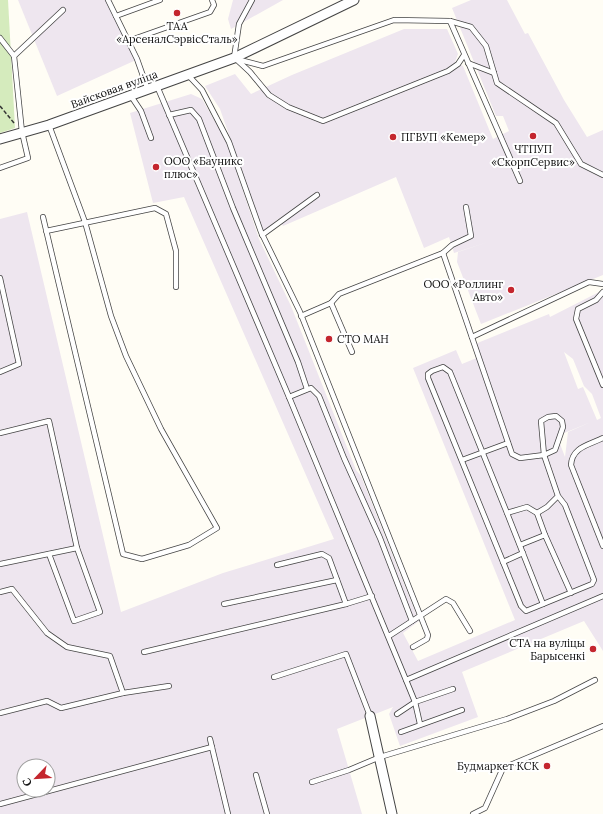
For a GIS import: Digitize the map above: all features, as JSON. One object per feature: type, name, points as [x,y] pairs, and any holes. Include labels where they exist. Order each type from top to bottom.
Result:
[{"type":"street","name":"Вайсковая вуліца","points":[[0,139],[49,125],[234,58],[354,0]]},
{"type":"street","points":[[370,716],[392,814]]},
{"type":"lane","points":[[108,0],[137,59],[148,90]]},
{"type":"lane","points":[[116,16],[160,0]]},
{"type":"lane","points":[[128,41],[210,12],[214,5],[212,0]]},
{"type":"lane","points":[[234,58],[239,24],[252,0]]},
{"type":"lane","points":[[14,56],[63,10]]},
{"type":"lane","points":[[234,58],[263,66],[394,20],[458,22],[470,27],[486,46],[497,83],[556,123],[581,164],[603,175]]},
{"type":"lane","points":[[450,21],[520,182]]},
{"type":"lane","points":[[0,38],[14,56],[22,132],[28,158],[0,168]]},
{"type":"lane","points":[[234,58],[250,72],[269,95],[288,107],[323,121],[448,71],[458,64],[464,54]]},
{"type":"lane","points":[[468,63],[494,73]]},
{"type":"lane","points":[[188,75],[202,90],[229,142],[262,235],[301,316],[420,616],[428,637],[413,647]]},
{"type":"lane","points":[[157,86],[389,636],[415,702],[420,724]]},
{"type":"lane","points":[[131,96],[141,111],[151,138]]},
{"type":"lane","points":[[169,115],[191,110],[199,119],[233,208],[298,362],[307,388]]},
{"type":"lane","points":[[43,217],[123,554],[142,559],[189,545],[217,528],[161,429],[126,356],[111,316],[85,222],[49,125]]},
{"type":"lane","points":[[262,235],[317,195]]},
{"type":"lane","points":[[301,316],[331,303],[339,294],[443,253],[452,245],[471,236],[466,207]]},
{"type":"lane","points":[[46,231],[155,208],[166,214],[176,251],[176,287]]},
{"type":"lane","points":[[443,253],[512,454],[520,458],[544,455],[555,450],[563,427],[562,422],[556,416],[548,417],[541,421],[544,455],[558,496],[566,505],[594,580],[592,584],[571,593],[528,610],[523,609],[503,562],[428,378],[428,374],[443,367],[450,372],[543,604]]},
{"type":"lane","points":[[0,278],[19,364],[0,372]]},
{"type":"lane","points":[[472,337],[589,282],[603,284]]},
{"type":"lane","points":[[603,292],[596,300],[578,309],[576,319],[603,385]]},
{"type":"lane","points":[[331,303],[352,352]]},
{"type":"lane","points":[[289,397],[307,388],[314,389],[319,396],[344,458],[380,538],[412,621]]},
{"type":"lane","points":[[0,433],[49,421],[77,548],[100,612],[74,621],[49,554]]},
{"type":"lane","points":[[603,438],[578,449],[572,459],[571,465],[603,546]]},
{"type":"lane","points":[[462,460],[508,443]]},
{"type":"lane","points":[[537,513],[547,507],[558,496]]},
{"type":"lane","points":[[507,513],[527,507],[537,513],[545,535],[571,593]]},
{"type":"lane","points":[[520,545],[545,535]]},
{"type":"lane","points":[[0,564],[77,548]]},
{"type":"lane","points":[[503,562],[523,553]]},
{"type":"lane","points":[[277,565],[322,554],[329,558],[346,604]]},
{"type":"lane","points":[[224,604],[337,580]]},
{"type":"lane","points":[[0,592],[12,589],[47,633],[67,647],[110,656],[122,693]]},
{"type":"lane","points":[[144,652],[346,604],[372,596]]},
{"type":"lane","points":[[406,680],[603,596]]},
{"type":"lane","points":[[389,636],[443,600],[450,600],[470,631]]},
{"type":"lane","points":[[274,677],[346,654],[370,716]]},
{"type":"lane","points":[[312,782],[380,758],[507,719],[554,701],[595,680]]},
{"type":"lane","points":[[0,713],[47,701],[61,708],[122,693],[169,686]]},
{"type":"lane","points":[[397,714],[415,702],[453,689]]},
{"type":"lane","points":[[402,732],[420,724],[462,710]]},
{"type":"lane","points":[[473,814],[485,808],[503,768],[603,726]]},
{"type":"lane","points":[[210,739],[228,814]]},
{"type":"lane","points":[[0,804],[212,747]]},
{"type":"lane","points":[[256,775],[267,814]]},
{"type":"path","points":[[0,106],[22,132]]},
{"type":"shaded area","points":[[18,0],[106,0],[136,60],[57,96]]},
{"type":"shaded area","points":[[233,0],[283,0],[231,29],[228,19]]},
{"type":"shaded area","points":[[471,0],[507,0],[525,34],[528,33],[564,100],[587,137],[603,130],[603,275],[481,324],[457,262],[458,252],[488,242],[454,253],[449,237],[424,248],[396,177],[283,226],[278,219],[263,232],[220,109],[205,86],[235,74],[251,94],[292,75],[404,29],[447,29],[458,54],[455,62],[463,66],[493,139],[509,131],[503,116],[496,116],[452,8]]},
{"type":"shaded area","points":[[191,94],[202,99],[227,142],[259,239],[291,306],[356,470],[361,476],[419,621],[403,633],[418,661],[515,620],[413,368],[456,350],[462,364],[479,357],[475,344],[549,314],[550,317],[601,291],[603,295],[603,651],[584,621],[462,672],[478,717],[400,746],[389,714],[393,707],[337,729],[362,814],[0,814],[0,219],[27,212],[121,612],[223,573],[334,539],[184,197],[153,203],[130,113]],"holes":[[[564,352],[573,359],[584,386],[592,394],[601,418],[597,420],[583,387],[578,389]],[[591,422],[568,432],[565,457],[557,436]]]},
{"type":"green space","points":[[0,0],[8,0],[15,128],[0,133]]},
{"type":"place","name":"ТАА «АрсеналСэрвісСталь»","points":[[177,13]]},
{"type":"place","name":"ЧТПУП «СкорпСервис»","points":[[533,136]]},
{"type":"place","name":"ПГВУП «Кемер»","points":[[393,137]]},
{"type":"place","name":"ООО «Бауникс плюс»","points":[[156,167]]},
{"type":"place","name":"ООО «Роллинг Авто»","points":[[511,290]]},
{"type":"place","name":"СТО МАН","points":[[329,339]]},
{"type":"place","name":"СТА на вуліцы Барысенкі","points":[[593,649]]},
{"type":"place","name":"Будмаркет КСК","points":[[547,766]]}]
